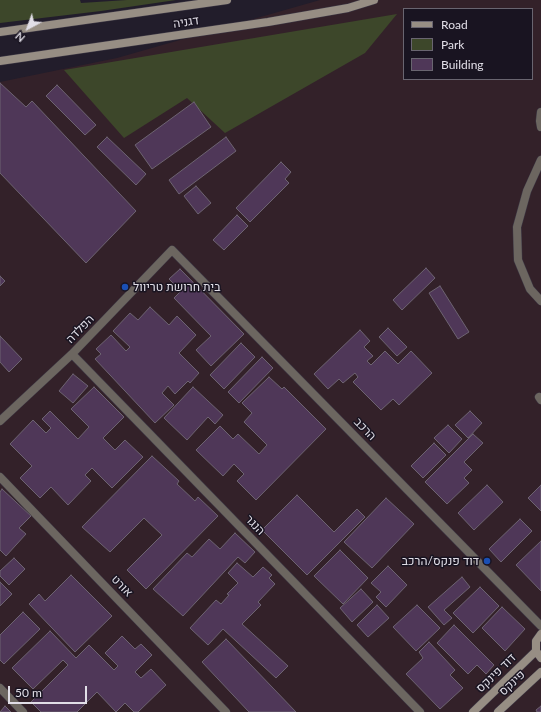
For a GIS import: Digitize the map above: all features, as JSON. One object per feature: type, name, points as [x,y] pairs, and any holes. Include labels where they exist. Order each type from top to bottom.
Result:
[{"type":"main road","name":"דגניה","points":[[0,32],[227,0]]},
{"type":"main road","name":"דגניה","points":[[0,61],[268,22],[348,8],[374,0]]},
{"type":"main road","points":[[539,654],[536,641],[541,634]]},
{"type":"main road","name":"דוד פינקס","points":[[473,712],[539,654]]},
{"type":"main road","name":"פינקס","points":[[498,712],[541,672]]},
{"type":"street","points":[[541,112],[541,127]]},
{"type":"street","points":[[541,160],[527,191],[516,227],[518,260],[530,289],[541,301]]},
{"type":"street","name":"הפלדה","points":[[0,421],[72,354],[172,250]]},
{"type":"street","name":"הרכב","points":[[172,250],[541,626]]},
{"type":"street","name":"הנגר","points":[[72,354],[420,712]]},
{"type":"street","name":"אורט","points":[[0,477],[226,712]]},
{"type":"street","points":[[0,688],[24,712]]},
{"type":"shaded area","points":[[320,0],[541,0],[541,712],[0,712],[0,82],[117,58]]},
{"type":"green space","points":[[0,0],[80,0],[81,3],[127,0],[176,0],[0,23]]},
{"type":"green space","points":[[397,14],[365,53],[225,133],[187,98],[124,138],[64,70]]},
{"type":"building","points":[[0,83],[26,107],[32,101],[136,211],[86,263],[0,173]]},
{"type":"building","points":[[57,85],[96,125],[85,135],[46,96]]},
{"type":"building","points":[[194,102],[211,127],[152,169],[135,145]]},
{"type":"building","points":[[107,137],[146,174],[136,185],[97,147]]},
{"type":"building","points":[[226,137],[236,151],[179,194],[169,180]]},
{"type":"building","points":[[281,162],[291,172],[285,179],[289,183],[250,222],[236,208]]},
{"type":"building","points":[[196,186],[211,203],[198,214],[184,196]]},
{"type":"building","points":[[237,215],[248,226],[224,250],[213,240]]},
{"type":"building","points":[[426,268],[435,278],[402,310],[393,300]]},
{"type":"building","points":[[180,269],[244,334],[211,366],[196,350],[211,336],[174,298],[181,291],[169,279]]},
{"type":"building","points":[[0,276],[5,281],[0,286]]},
{"type":"building","points":[[440,286],[469,332],[458,339],[429,293]]},
{"type":"building","points":[[150,307],[169,325],[177,316],[196,335],[179,353],[199,373],[190,383],[188,381],[175,394],[168,386],[162,393],[174,405],[155,423],[95,359],[101,354],[96,349],[111,335],[126,351],[130,347],[113,331],[130,313],[138,320]]},
{"type":"building","points":[[388,328],[407,347],[397,356],[379,337]]},
{"type":"building","points":[[360,330],[370,341],[364,347],[373,356],[367,361],[371,365],[385,351],[398,364],[411,351],[432,373],[399,405],[393,399],[381,410],[353,382],[358,377],[355,373],[343,383],[339,379],[328,389],[314,374]]},
{"type":"building","points":[[0,336],[22,359],[9,372],[0,362]]},
{"type":"building","points":[[241,343],[255,357],[224,389],[210,375]]},
{"type":"building","points":[[262,357],[273,368],[239,403],[228,392]]},
{"type":"building","points":[[73,374],[88,386],[73,403],[59,391]]},
{"type":"building","points":[[269,377],[282,389],[284,387],[326,429],[256,500],[237,481],[244,474],[234,464],[223,476],[196,450],[220,426],[233,439],[238,434],[259,454],[267,445],[244,422],[252,413],[242,403]]},
{"type":"building","points":[[94,387],[124,417],[103,438],[115,450],[125,440],[143,457],[112,488],[92,468],[85,475],[91,481],[68,505],[51,487],[40,498],[20,478],[32,466],[10,444],[33,420],[46,433],[51,428],[42,419],[50,411],[78,439],[89,427],[71,409]]},
{"type":"building","points":[[193,387],[223,415],[215,424],[208,417],[187,440],[164,418]]},
{"type":"building","points":[[470,411],[482,423],[468,438],[455,425]]},
{"type":"building","points":[[448,425],[462,439],[449,453],[434,438]]},
{"type":"building","points":[[473,434],[483,443],[464,462],[472,470],[464,478],[469,483],[447,504],[425,482]]},
{"type":"building","points":[[434,443],[446,455],[423,478],[411,466]]},
{"type":"building","points":[[152,456],[179,481],[177,484],[195,501],[198,497],[218,516],[146,589],[127,570],[162,535],[144,518],[110,552],[82,527]]},
{"type":"building","points":[[487,485],[503,502],[474,530],[458,513]]},
{"type":"building","points":[[541,485],[541,511],[528,498]]},
{"type":"building","points":[[2,489],[31,516],[19,528],[26,534],[6,556],[0,550],[0,492]]},
{"type":"building","points":[[297,495],[334,532],[357,509],[365,517],[307,575],[262,530]]},
{"type":"building","points":[[386,498],[414,524],[372,568],[344,542]]},
{"type":"building","points":[[520,519],[532,531],[501,562],[489,549]]},
{"type":"building","points":[[235,533],[255,552],[245,563],[238,557],[183,616],[153,589],[187,553],[192,557],[209,539],[220,549]]},
{"type":"building","points":[[541,541],[541,591],[516,565]]},
{"type":"building","points":[[340,550],[368,578],[343,604],[314,576]]},
{"type":"building","points":[[14,558],[25,569],[9,585],[0,576],[0,571]]},
{"type":"building","points":[[237,563],[253,577],[263,567],[272,575],[269,578],[275,584],[258,602],[261,605],[242,624],[288,666],[276,678],[223,629],[208,645],[190,628],[216,600],[221,604],[229,595],[227,594],[238,583],[228,573]]},
{"type":"building","points":[[388,566],[407,585],[386,607],[376,597],[381,592],[371,583]]},
{"type":"building","points":[[71,575],[112,616],[75,652],[29,604],[39,594],[45,601]]},
{"type":"building","points":[[462,577],[470,587],[444,610],[452,618],[444,625],[428,607]]},
{"type":"building","points":[[0,582],[12,594],[0,606]]},
{"type":"building","points":[[480,587],[499,606],[473,633],[453,613]]},
{"type":"building","points":[[361,589],[373,602],[352,622],[340,608]]},
{"type":"building","points":[[377,605],[389,618],[368,637],[357,625]]},
{"type":"building","points":[[417,605],[440,628],[416,651],[393,627]]},
{"type":"building","points":[[502,607],[525,629],[505,651],[482,628]]},
{"type":"building","points":[[23,612],[40,629],[4,664],[0,660],[0,635]]},
{"type":"building","points":[[454,625],[494,665],[486,674],[477,665],[468,674],[437,643]]},
{"type":"building","points":[[50,631],[76,658],[89,645],[114,670],[118,666],[105,653],[122,636],[135,649],[141,644],[152,655],[135,672],[141,678],[151,669],[166,685],[138,712],[134,712],[125,703],[116,712],[97,692],[77,712],[41,712],[31,702],[68,665],[63,660],[33,689],[12,668]]},
{"type":"building","points":[[226,639],[296,712],[249,712],[202,662]]},
{"type":"building","points":[[429,642],[455,670],[450,675],[463,688],[440,709],[406,674],[423,658],[419,652]]},
{"type":"building","points":[[5,706],[11,712],[0,712]]},
{"type":"building","points":[[541,706],[541,712],[537,712],[536,710]]},
{"type":"place","name":"בית חרושת טריוול","points":[[125,287]]},
{"type":"place","name":"דוד פנקס/הרכב","points":[[487,561]]}]
